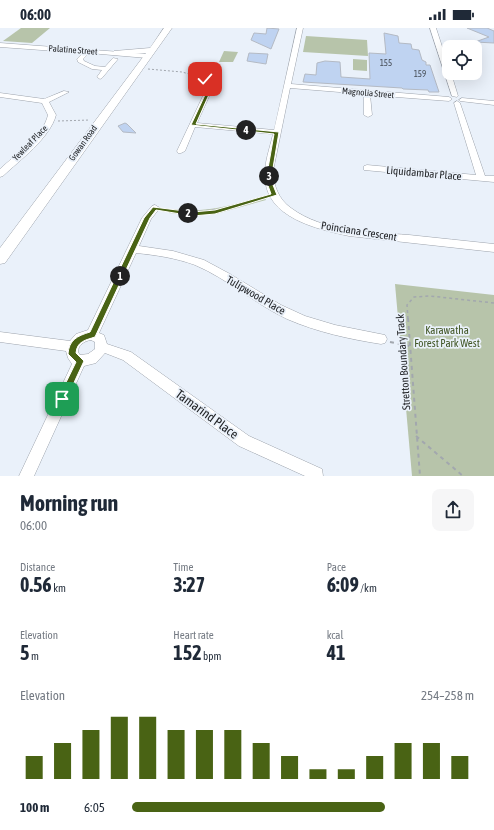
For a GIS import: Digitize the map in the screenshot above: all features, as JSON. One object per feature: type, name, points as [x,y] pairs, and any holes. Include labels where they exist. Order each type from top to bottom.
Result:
[{"type":"main road","name":"Gowan Road","points":[[0,259],[168,28]]},
{"type":"main road","points":[[116,56],[149,53]]},
{"type":"street","name":"Poinciana Crescent","points":[[300,28],[276,132],[268,180],[274,195],[281,204],[293,214],[325,228],[494,248]]},
{"type":"street","name":"Liquidambar Place","points":[[433,28],[481,177]]},
{"type":"street","name":"Palatine Street","points":[[0,45],[88,51],[116,56]]},
{"type":"street","points":[[88,51],[80,59],[81,62],[94,68],[107,69]]},
{"type":"street","points":[[100,77],[116,56]]},
{"type":"street","points":[[181,151],[213,81]]},
{"type":"street","name":"Magnolia Street","points":[[287,86],[494,103]]},
{"type":"street","points":[[0,94],[47,104],[66,92]]},
{"type":"street","points":[[367,93],[368,115]]},
{"type":"street","name":"Yewleaf Place","points":[[0,174],[43,132],[50,121],[52,114],[47,104]]},
{"type":"street","points":[[193,125],[276,132]]},
{"type":"street","name":"Liquidambar Place","points":[[367,168],[494,179]]},
{"type":"street","points":[[92,335],[147,218],[155,208]]},
{"type":"street","name":"Tulipwood Place","points":[[132,249],[170,254],[187,258],[219,273],[290,314],[340,332],[381,340]]},
{"type":"street","points":[[92,335],[100,339],[102,347],[100,352],[92,359],[80,361],[72,354],[72,347],[78,339],[92,335]]},
{"type":"street","points":[[0,337],[72,347]]},
{"type":"street","name":"Tamarind Place","points":[[102,347],[127,356],[244,441],[317,474]]},
{"type":"street","points":[[26,476],[80,361]]},
{"type":"path","points":[[146,69],[182,72],[213,81]]},
{"type":"path","points":[[50,121],[90,120]]},
{"type":"path","points":[[155,208],[193,214],[215,212],[274,195]]},
{"type":"path","name":"Stretton Boundary Track","points":[[420,476],[407,305],[414,297],[430,296],[494,303]]},
{"type":"path","points":[[381,340],[409,346]]},
{"type":"path","points":[[416,436],[463,476]]},
{"type":"green space","points":[[21,28],[50,28],[32,43],[3,41]]},
{"type":"green space","points":[[306,36],[367,40],[368,56],[303,52]]},
{"type":"green space","points":[[224,51],[238,52],[233,62],[219,62]]},
{"type":"green space","points":[[353,59],[367,60],[367,71],[353,70]]},
{"type":"green space","points":[[264,196],[266,200],[216,214],[194,215],[169,213],[171,209],[196,210],[218,208]]},
{"type":"green space","name":"Karawatha Forest Park West","points":[[395,284],[494,295],[494,476],[412,476]]},
{"type":"building","points":[[267,28],[279,29],[271,49],[251,40],[254,33],[266,34]]},
{"type":"building","points":[[467,28],[487,28],[494,31],[494,43],[482,42],[482,40],[481,40],[489,37]]},
{"type":"building","points":[[384,33],[398,36],[399,43],[411,44],[412,49],[419,50],[422,60],[426,62],[426,65],[430,65],[439,92],[402,88],[303,82],[305,74],[316,75],[317,63],[325,61],[340,62],[341,77],[370,79],[369,53],[386,54]]},
{"type":"building","points":[[249,53],[268,54],[266,64],[247,61]]},
{"type":"building","points":[[125,123],[136,133],[123,132],[118,126]]},
{"type":"route","points":[[62,399],[80,361],[77,360],[72,354],[72,347],[78,339],[83,336],[92,335],[147,218],[155,208],[193,214],[215,212],[274,195],[268,180],[276,132],[193,125],[213,81],[205,79]]}]
